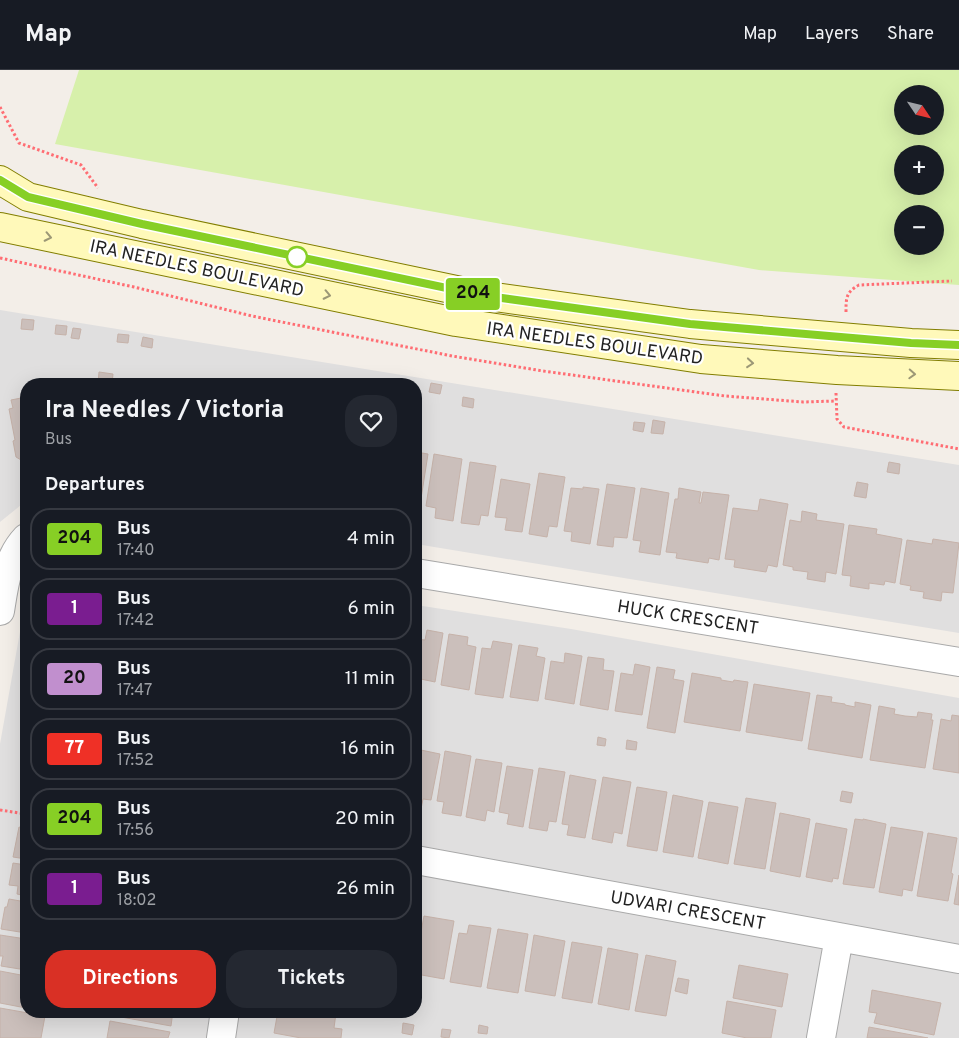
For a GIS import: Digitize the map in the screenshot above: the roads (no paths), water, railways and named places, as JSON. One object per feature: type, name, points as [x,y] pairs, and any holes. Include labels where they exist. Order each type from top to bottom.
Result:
[{"type":"main road","name":"IRA NEEDLES BOULEVARD","points":[[0,180],[28,197],[142,224],[480,295],[690,324],[845,338],[959,345]]},
{"type":"main road","name":"IRA NEEDLES BOULEVARD","points":[[0,227],[456,322],[701,359],[837,370],[959,376]]},
{"type":"street","points":[[0,611],[6,577],[12,559],[20,544]]},
{"type":"street","name":"HUCK CRESCENT","points":[[422,574],[959,662]]},
{"type":"street","name":"UDVARI CRESCENT","points":[[422,861],[959,960]]},
{"type":"street","points":[[821,1038],[838,937]]},
{"type":"street","points":[[220,1038],[224,1018]]}]
